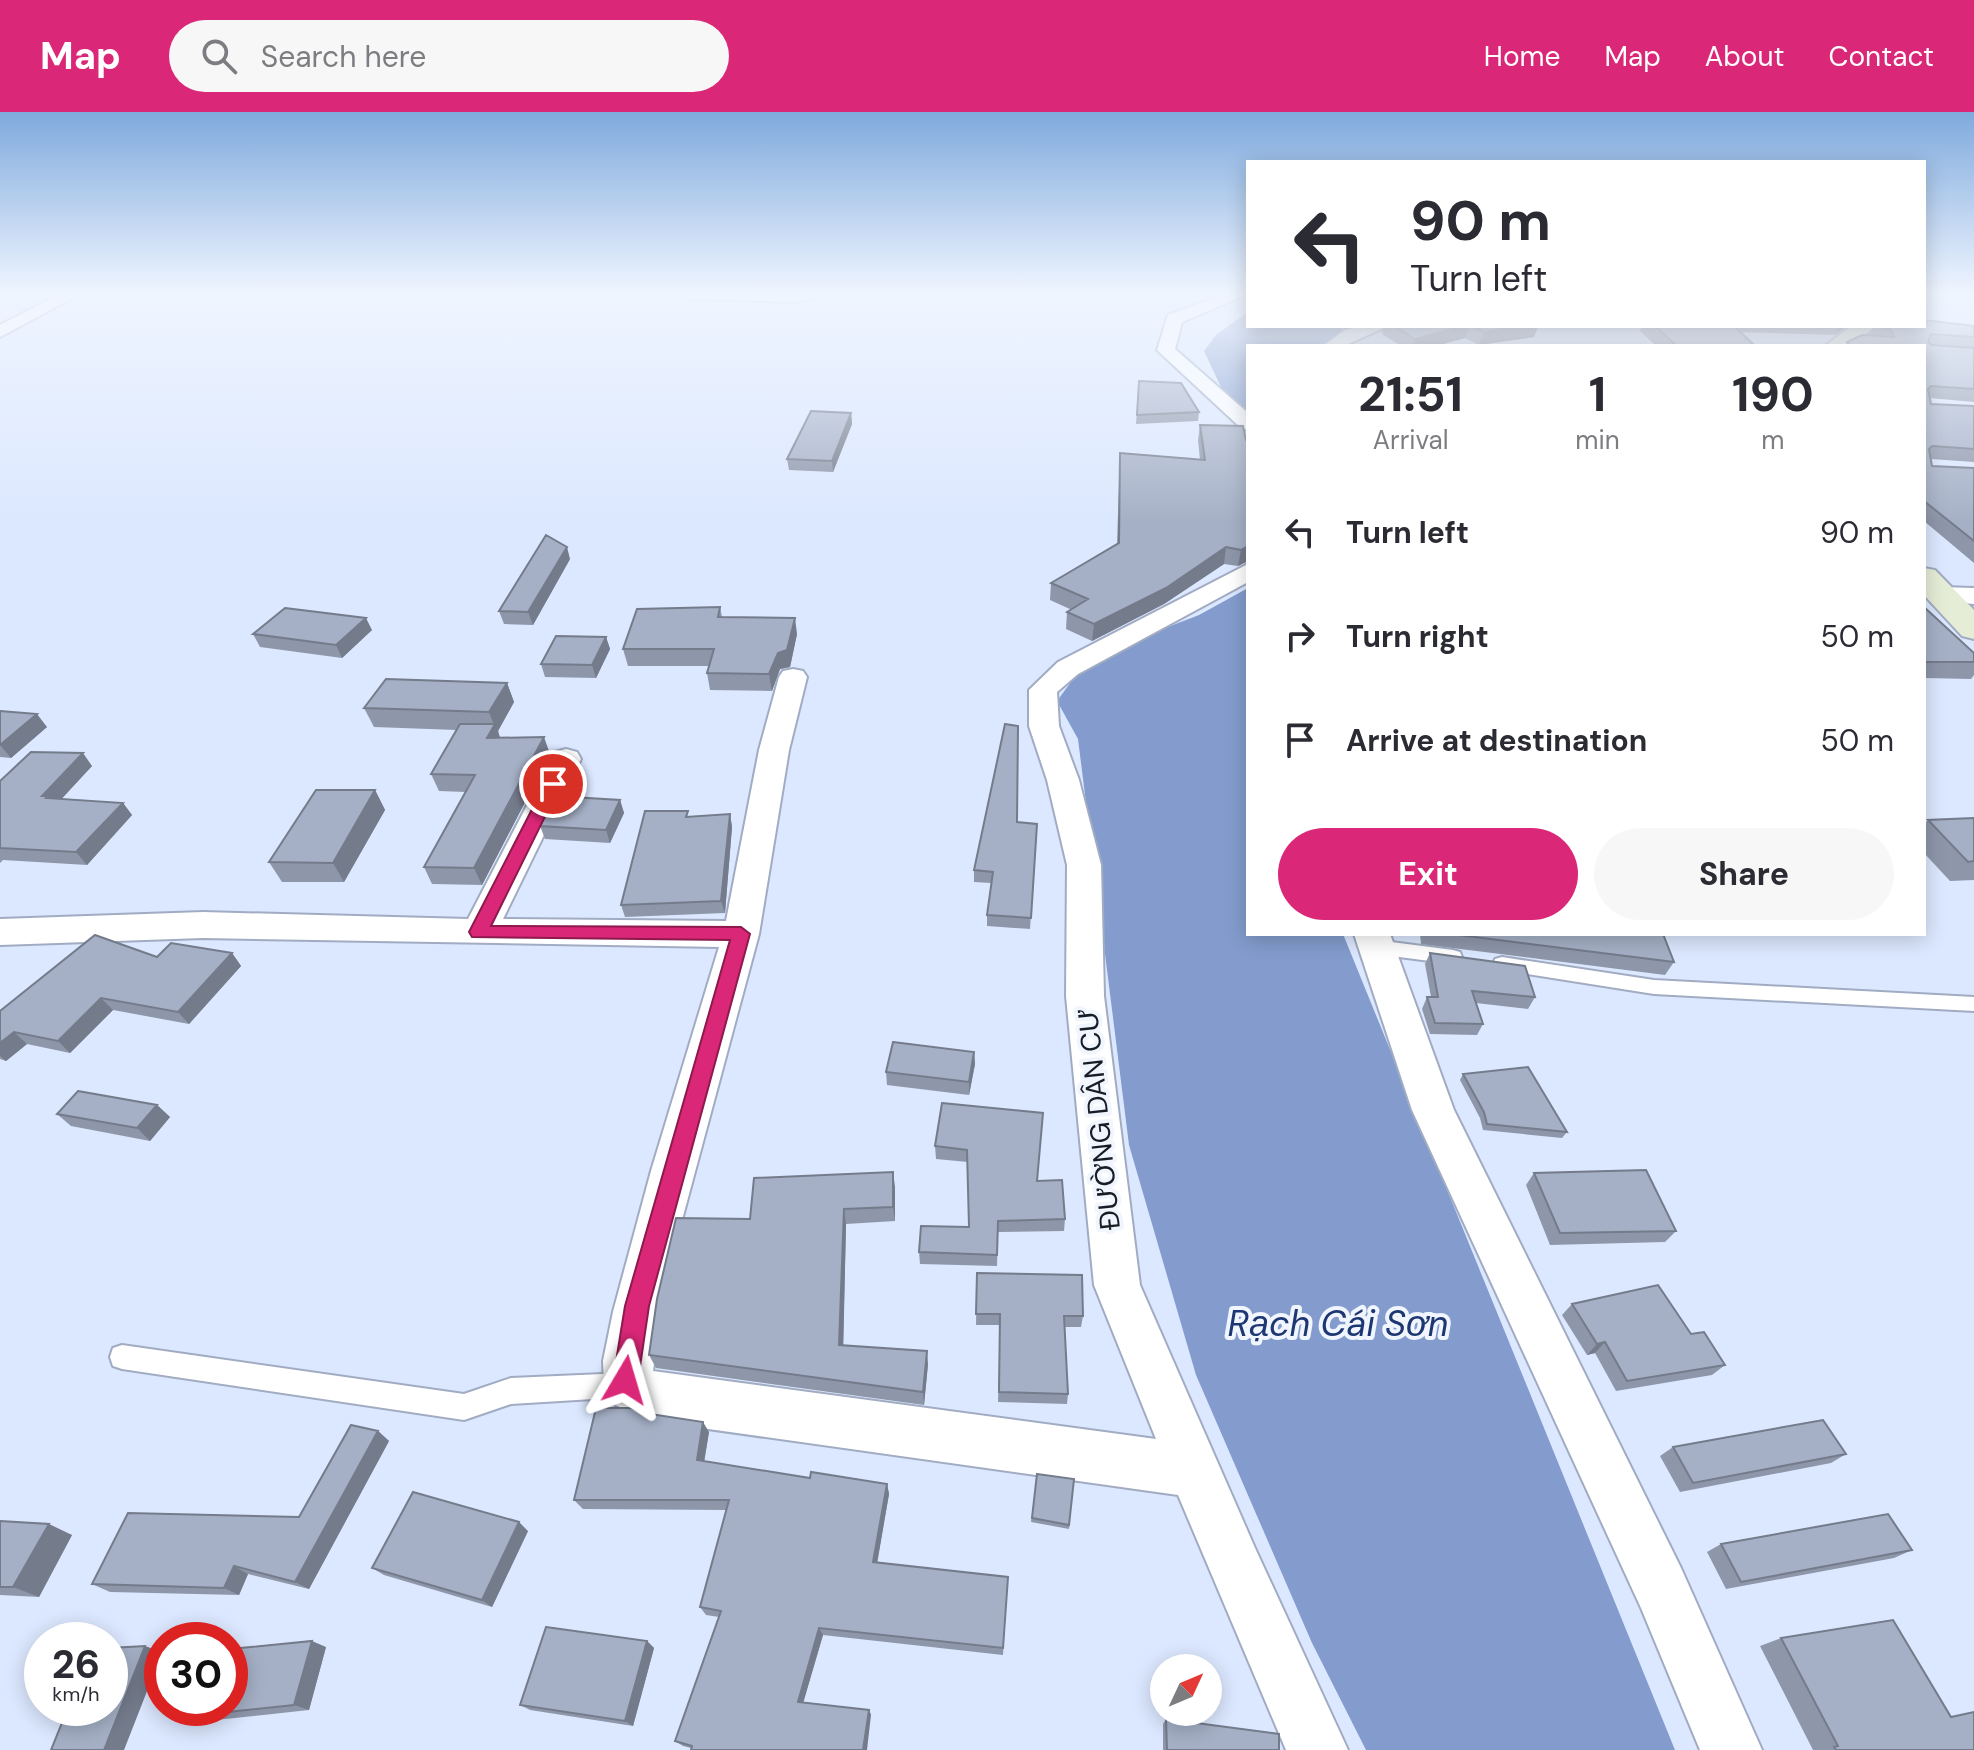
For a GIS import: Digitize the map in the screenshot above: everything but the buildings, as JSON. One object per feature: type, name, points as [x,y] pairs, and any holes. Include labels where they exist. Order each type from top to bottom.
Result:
[{"type":"street","points":[[1189,370],[1246,422]]},
{"type":"street","name":"ĐƯỜNG DÂN CƯ","points":[[1246,573],[1068,668],[1043,690],[1044,726],[1063,780],[1084,865],[1085,996],[1117,1285],[1317,1750]]},
{"type":"street","points":[[1932,586],[1974,596]]},
{"type":"street","points":[[1932,586],[1974,629]]},
{"type":"street","points":[[793,677],[774,750],[741,934],[637,1306],[625,1373],[629,1385],[651,1396],[1195,1471]]},
{"type":"street","points":[[479,932],[566,759]]},
{"type":"street","points":[[0,932],[203,925],[741,934]]},
{"type":"street","points":[[1374,940],[1433,1110],[1661,1588],[1731,1750]]},
{"type":"lane","points":[[1374,940],[1472,960],[1654,987],[1974,1004]]},
{"type":"lane","points":[[122,1357],[464,1407],[511,1391],[629,1385]]},
{"type":"water","points":[[1213,370],[1246,370],[1246,410],[1221,387]]},
{"type":"water","name":"Rạch Cái Sơn","points":[[1246,589],[1246,936],[1344,936],[1675,1750],[1366,1750],[1312,1643],[1196,1375],[1129,1145],[1078,739],[1057,701],[1079,671],[1160,630],[1199,615]]},
{"type":"route","points":[[553,784],[479,932],[741,934],[637,1306],[625,1380]]}]
